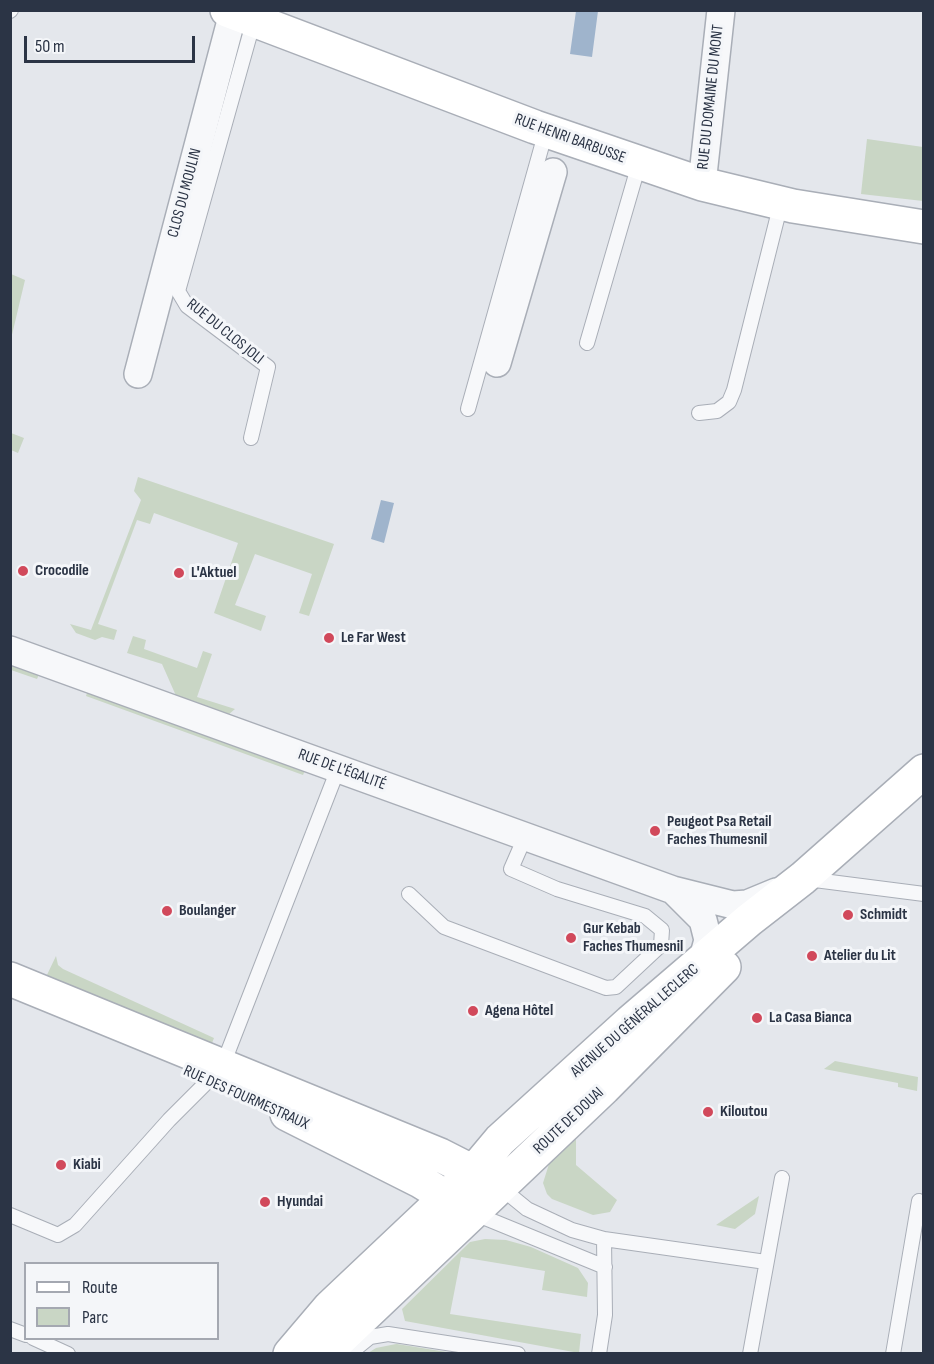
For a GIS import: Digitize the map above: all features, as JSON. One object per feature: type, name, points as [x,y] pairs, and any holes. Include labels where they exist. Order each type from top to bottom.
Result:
[{"type":"street","name":"RUE DU DOMAINE DU MONT","points":[[702,184],[721,10]]},
{"type":"street","name":"RUE HENRI BARBUSSE","points":[[238,14],[555,134],[702,184],[781,203],[924,227]]},
{"type":"street","name":"CLOS DU MOULIN","points":[[138,374],[238,14]]},
{"type":"street","points":[[497,363],[553,172]]},
{"type":"street","name":"RUE DE L'ÉGALITÉ","points":[[10,650],[674,890],[725,904],[747,904],[803,878]]},
{"type":"street","points":[[803,878],[918,776]]},
{"type":"street","name":"AVENUE DU GÉNÉRAL LECLERC","points":[[487,1179],[500,1140],[630,1022],[803,878]]},
{"type":"street","name":"ROUTE DE DOUAI","points":[[324,1353],[460,1205],[487,1179],[670,1025],[769,922],[803,878]]},
{"type":"street","name":"RUE DE L'ÉGALITÉ","points":[[674,890],[703,920],[708,940],[702,962]]},
{"type":"street","name":"RUE DES FOURMESTRAUX","points":[[10,979],[215,1074],[460,1205]]},
{"type":"street","name":"RUE DES FOURMESTRAUX","points":[[10,1001],[215,1074],[487,1179]]},
{"type":"street","points":[[290,1353],[330,1306],[460,1205]]},
{"type":"lane","name":"RUE DU CLOS JOLI","points":[[238,14],[178,291],[187,306],[267,367],[251,438]]},
{"type":"lane","points":[[553,172],[555,134]]},
{"type":"lane","points":[[468,409],[555,134]]},
{"type":"lane","points":[[587,343],[639,164]]},
{"type":"lane","points":[[699,413],[717,411],[729,402],[734,390],[774,242],[781,203]]},
{"type":"lane","points":[[10,1215],[58,1235],[75,1225],[169,1120],[215,1074],[338,769]]},
{"type":"lane","points":[[409,894],[444,927],[606,987],[616,987],[661,945],[662,930],[645,916],[557,889],[512,869],[525,837]]},
{"type":"lane","points":[[803,878],[924,894]]},
{"type":"lane","points":[[750,1353],[782,1178]]},
{"type":"lane","points":[[487,1179],[527,1209],[572,1230],[604,1239],[766,1262]]},
{"type":"lane","points":[[893,1353],[919,1201]]},
{"type":"lane","points":[[460,1205],[605,1267]]},
{"type":"lane","points":[[599,1353],[605,1315],[604,1239]]},
{"type":"lane","points":[[349,1353],[370,1337],[388,1334],[518,1353]]},
{"type":"lane","points":[[38,1340],[68,1353]]},
{"type":"green space","points":[[867,139],[923,147],[923,201],[861,194]]},
{"type":"green space","points":[[11,274],[25,280],[11,339]]},
{"type":"green space","points":[[11,433],[24,438],[18,453],[11,450]]},
{"type":"green space","points":[[138,477],[334,544],[309,616],[299,613],[312,574],[255,554],[235,605],[266,616],[261,631],[214,613],[238,543],[154,513],[150,524],[137,520],[98,624],[117,630],[114,640],[102,637],[95,640],[76,633],[70,624],[91,630],[141,500],[134,491]]},
{"type":"green space","points":[[133,636],[146,640],[144,649],[197,668],[203,651],[212,654],[197,697],[235,709],[228,715],[177,698],[162,664],[127,653]]},
{"type":"green space","points":[[10,663],[40,672],[37,679],[11,670]]},
{"type":"green space","points":[[88,690],[306,768],[303,775],[86,696]]},
{"type":"green space","points":[[56,956],[58,965],[63,969],[214,1038],[210,1048],[45,979]]},
{"type":"green space","points":[[835,1061],[918,1077],[917,1091],[898,1087],[898,1083],[824,1069]]},
{"type":"green space","points":[[576,1139],[576,1165],[617,1200],[610,1212],[593,1215],[552,1199],[547,1194],[543,1183],[549,1164]]},
{"type":"green space","points":[[759,1196],[755,1214],[735,1229],[716,1225]]},
{"type":"green space","points":[[485,1239],[506,1240],[531,1247],[578,1268],[588,1283],[587,1297],[542,1290],[545,1271],[461,1257],[450,1314],[581,1334],[579,1353],[405,1321],[402,1309],[470,1242]]},
{"type":"green space","points":[[396,1344],[453,1353],[368,1353],[376,1348]]},
{"type":"water","points":[[576,11],[598,11],[592,57],[570,54]]},
{"type":"water","points":[[381,500],[394,503],[384,543],[371,539]]},
{"type":"place","name":"Crocodile","points":[[23,571]]},
{"type":"place","name":"L'Aktuel","points":[[179,573]]},
{"type":"place","name":"Le Far West","points":[[329,638]]},
{"type":"place","name":"Peugeot Psa Retail Faches Thumesnil","points":[[655,831]]},
{"type":"place","name":"Boulanger","points":[[167,911]]},
{"type":"place","name":"Schmidt","points":[[848,915]]},
{"type":"place","name":"Gur Kebab Faches Thumesnil","points":[[571,938]]},
{"type":"place","name":"Atelier du Lit","points":[[812,956]]},
{"type":"place","name":"Agena Hôtel","points":[[473,1011]]},
{"type":"place","name":"La Casa Bianca","points":[[757,1018]]},
{"type":"place","name":"Kiloutou","points":[[708,1112]]},
{"type":"place","name":"Kiabi","points":[[61,1165]]},
{"type":"place","name":"Hyundai","points":[[265,1202]]}]
